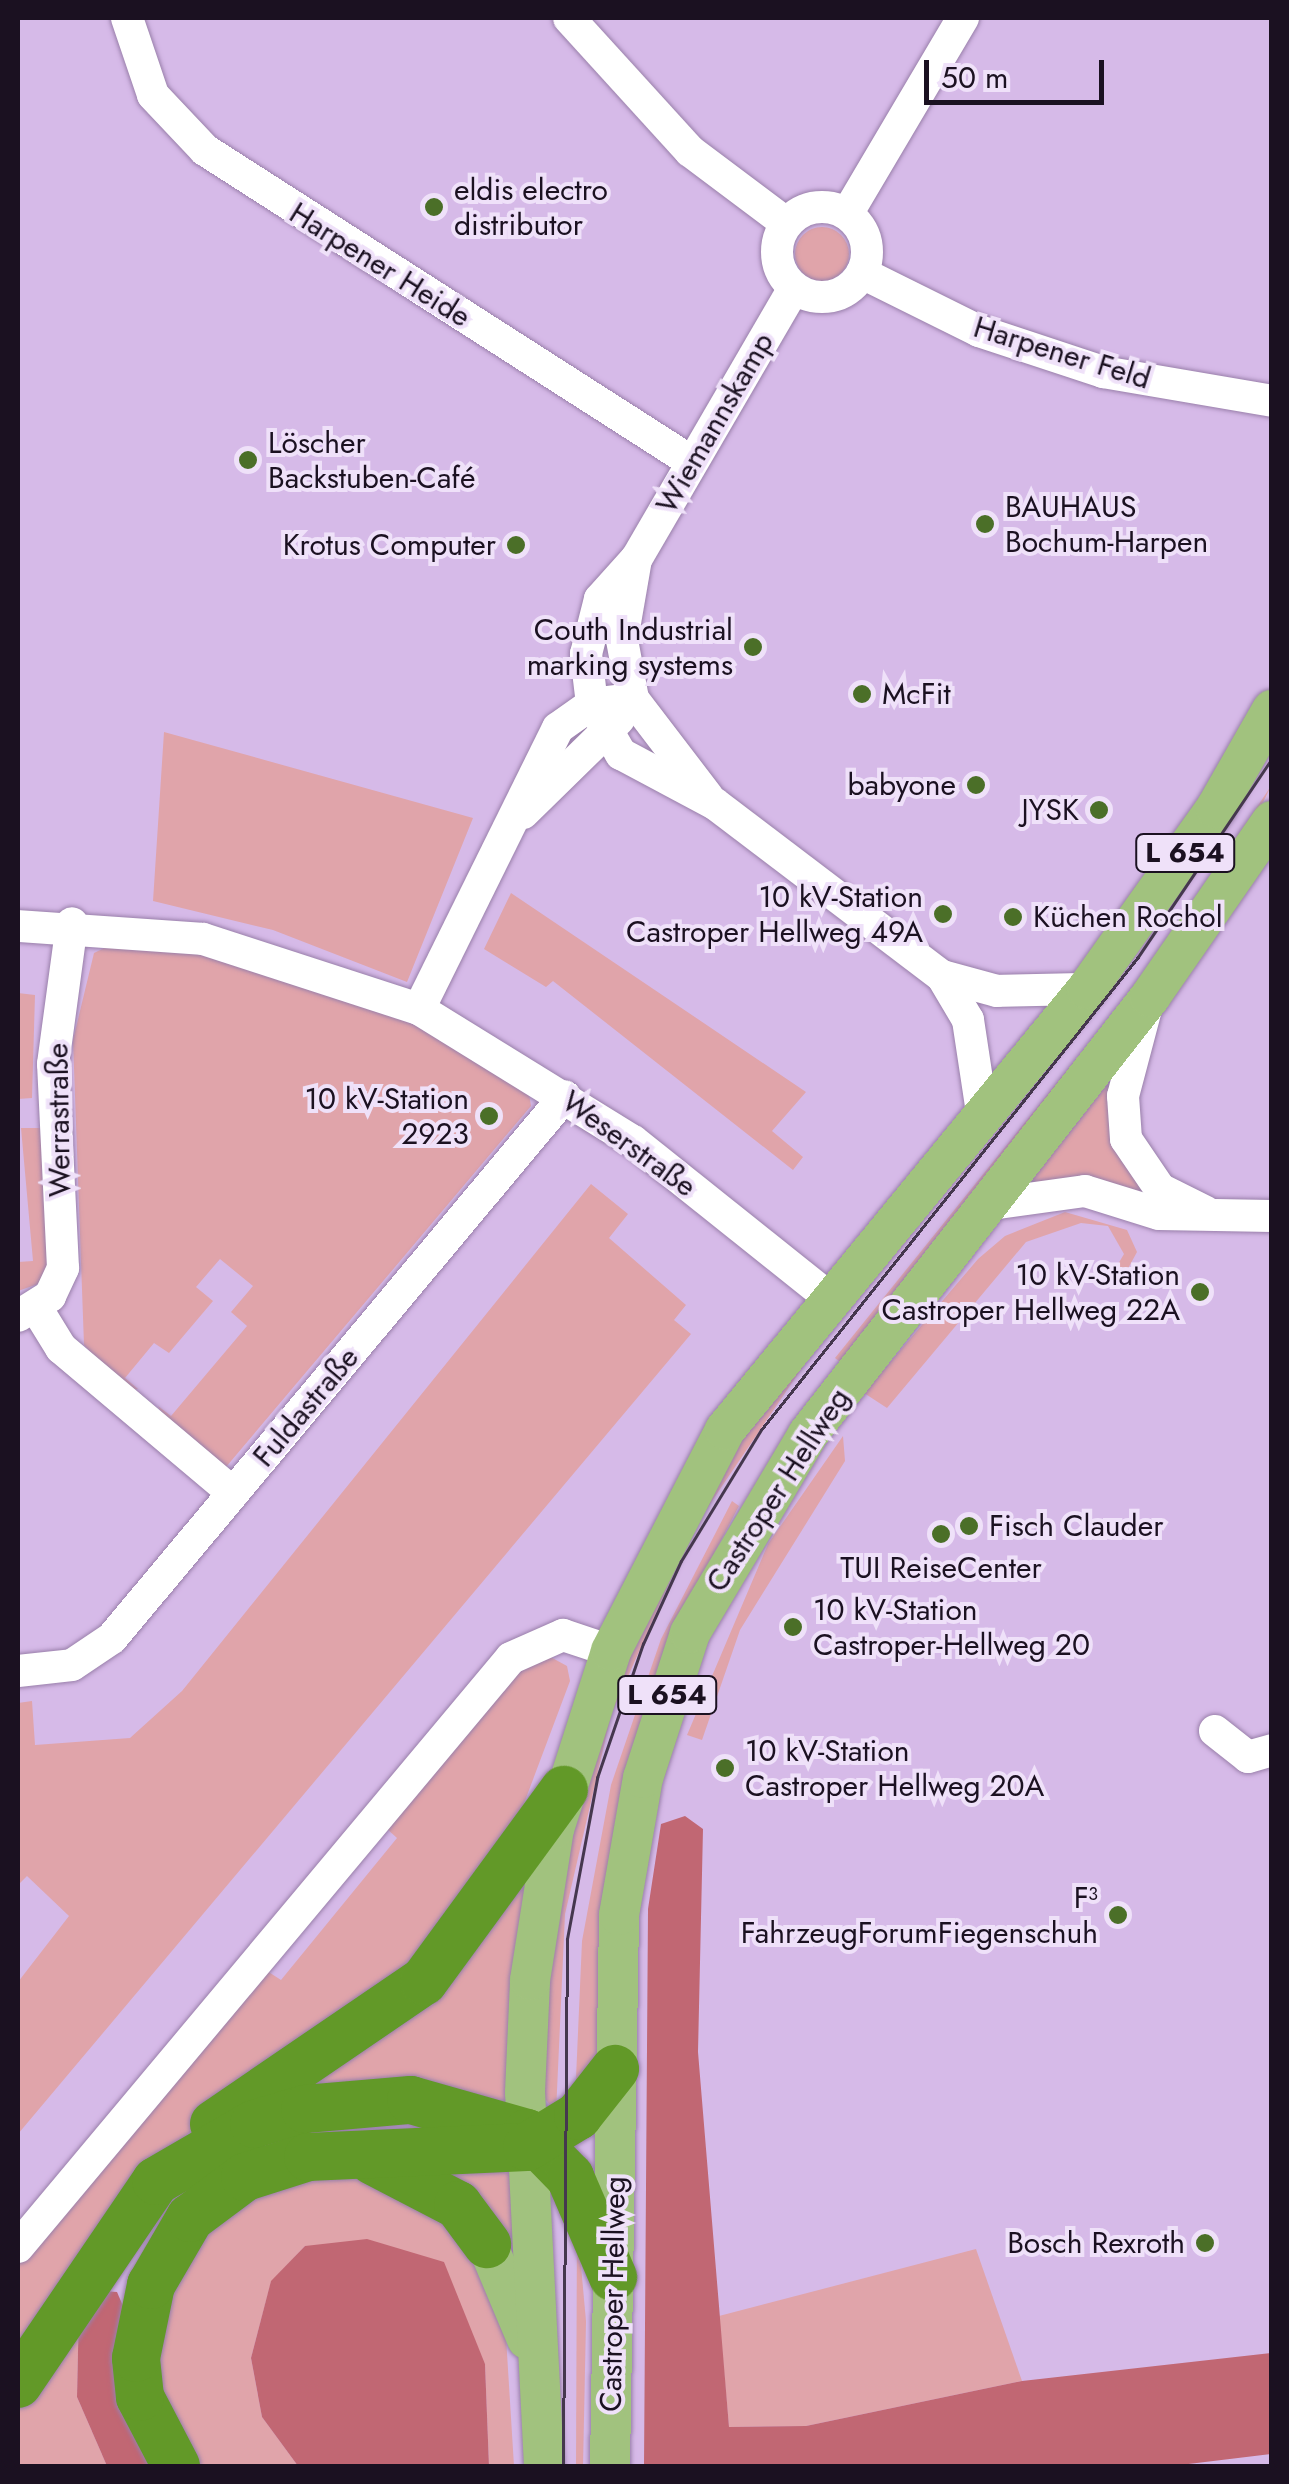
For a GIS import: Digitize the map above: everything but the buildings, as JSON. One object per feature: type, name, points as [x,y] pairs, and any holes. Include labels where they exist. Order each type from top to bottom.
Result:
[{"type":"highway","points":[[18,2384],[156,2180],[257,2090],[424,1980],[564,1790]]},
{"type":"highway","points":[[176,2466],[140,2397],[136,2358],[168,2250],[190,2218],[245,2177],[340,2156],[531,2140],[578,2116],[615,2069]]},
{"type":"highway","points":[[156,2180],[254,2124],[360,2099],[453,2107],[531,2140],[570,2177],[613,2277]]},
{"type":"highway","points":[[340,2156],[427,2183],[487,2244]]},
{"type":"main road","name":"L 654","points":[[544,2466],[531,2140],[530,1980],[564,1790],[611,1652],[724,1430],[827,1296],[1086,989],[1216,808],[1272,710]]},
{"type":"main road","name":"Castroper Hellweg","points":[[610,2466],[615,2069],[624,1871],[690,1633],[800,1446],[984,1205],[1150,997],[1272,821]]},
{"type":"main road","points":[[487,2244],[541,2376]]},
{"type":"street","name":"Harpener Heide","points":[[127,18],[153,96],[205,150],[692,462]]},
{"type":"street","points":[[569,18],[690,151],[786,223]]},
{"type":"street","points":[[847,214],[963,18]]},
{"type":"street","points":[[809,208],[847,214],[863,232],[862,273],[836,295],[794,288],[778,264],[786,223],[809,208]]},
{"type":"street","name":"Harpener Feld","points":[[862,273],[980,331],[1103,372],[1272,402]]},
{"type":"street","name":"Wiemannskamp","points":[[592,704],[589,630],[600,599],[636,559],[794,288]]},
{"type":"street","name":"Wiemannskamp","points":[[633,699],[622,640],[636,559]]},
{"type":"street","points":[[420,1009],[518,818],[558,728],[592,704],[633,699]]},
{"type":"street","points":[[518,818],[606,736],[633,699]]},
{"type":"street","points":[[633,699],[715,804]]},
{"type":"street","points":[[592,704],[606,736],[654,778],[715,804],[942,976],[997,991],[1086,989]]},
{"type":"street","name":"Weserstraße","points":[[18,926],[72,923],[219,942],[420,1009],[565,1096],[827,1296]]},
{"type":"street","name":"Werrastraße","points":[[72,923],[53,1064],[63,1268],[27,1313],[61,1348],[233,1492]]},
{"type":"street","points":[[942,976],[968,1020],[982,1114]]},
{"type":"street","points":[[1150,997],[1123,1096],[1126,1139],[1160,1189],[1219,1219]]},
{"type":"street","name":"Fuldastraße","points":[[18,1671],[96,1653],[565,1096]]},
{"type":"street","points":[[984,1205],[1085,1191],[1159,1214],[1219,1219],[1272,1216]]},
{"type":"street","points":[[18,2247],[511,1658],[563,1635],[611,1652]]},
{"type":"street","points":[[1215,1731],[1248,1757],[1272,1750]]},
{"type":"shaded area","points":[[822,227],[841,235],[849,254],[841,273],[822,281],[803,273],[795,254],[803,235]]},
{"type":"shaded area","points":[[164,732],[473,818],[407,982],[273,930],[153,901]]},
{"type":"shaded area","points":[[1271,786],[1249,831],[1169,947],[843,1364],[835,1358],[1147,971]]},
{"type":"shaded area","points":[[511,893],[806,1092],[772,1131],[803,1157],[793,1170],[553,981],[546,987],[484,949]]},
{"type":"shaded area","points":[[121,940],[228,957],[338,994],[432,1032],[528,1088],[531,1106],[226,1467],[170,1427],[158,1406],[171,1416],[247,1326],[231,1312],[253,1286],[220,1259],[196,1287],[213,1301],[169,1353],[154,1343],[125,1378],[138,1389],[126,1391],[84,1345],[73,1040],[94,953]]},
{"type":"shaded area","points":[[18,993],[35,995],[32,1098],[18,1099]]},
{"type":"shaded area","points":[[1113,1071],[1154,1197],[1029,1185],[1028,1177]]},
{"type":"shaded area","points":[[21,1128],[40,1128],[52,1265],[38,1284],[18,1291],[18,1262],[33,1261]]},
{"type":"shaded area","points":[[591,1184],[628,1214],[609,1238],[686,1305],[674,1320],[691,1334],[18,2134],[18,1982],[69,1916],[27,1876],[18,1885],[18,1703],[32,1701],[35,1745],[130,1738],[182,1691]]},
{"type":"shaded area","points":[[1065,1212],[1127,1230],[1137,1252],[1125,1274],[1108,1281],[1124,1254],[1108,1226],[1081,1223],[1026,1242],[887,1408],[864,1393],[978,1259],[1005,1236]]},
{"type":"shaded area","points":[[806,1362],[693,1529],[611,1715],[565,1914],[556,2113],[540,2092],[558,1891],[609,1698],[739,1436]]},
{"type":"shaded area","points":[[843,1436],[845,1461],[740,1630],[702,1740],[687,1735],[768,1544]]},
{"type":"shaded area","points":[[732,1501],[739,1506],[677,1624],[597,2057],[575,2101],[582,1941],[611,1785],[661,1639]]},
{"type":"shaded area","points":[[545,1654],[567,1666],[570,1681],[508,1846],[450,1936],[164,2152],[18,2354],[18,2262],[264,1969],[281,1980],[397,1838],[386,1828],[525,1660]]},
{"type":"shaded area","points":[[685,1816],[703,1829],[698,2052],[729,2427],[806,2426],[1022,2381],[1271,2353],[1271,2454],[1172,2466],[644,2466],[648,1909],[661,1824]]},
{"type":"shaded area","points":[[528,1855],[509,2107],[276,2091]]},
{"type":"shaded area","points":[[431,2165],[512,2171],[514,2256]]},
{"type":"shaded area","points":[[370,2174],[454,2220],[505,2321],[514,2466],[489,2466],[485,2364],[305,2246],[271,2282],[251,2358],[262,2417],[298,2466],[191,2466],[150,2359],[186,2246],[281,2178]]},
{"type":"shaded area","points":[[577,2222],[586,2321],[583,2466],[576,2466]]},
{"type":"shaded area","points":[[367,2239],[444,2262],[485,2364],[489,2466],[298,2466],[262,2417],[251,2358],[271,2281],[305,2246]]},
{"type":"shaded area","points":[[976,2249],[1022,2381],[806,2426],[729,2427],[719,2316]]},
{"type":"shaded area","points":[[91,2290],[117,2292],[126,2313],[162,2466],[107,2466],[77,2397],[79,2306]]},
{"type":"shaded area","points":[[79,2306],[77,2397],[107,2466],[18,2466],[18,2407]]},
{"type":"tram line","points":[[563,2466],[567,1939],[597,1778],[643,1644],[681,1561],[761,1430],[1138,957],[1272,758]]},
{"type":"place","name":"eldis electro distributor","points":[[434,207]]},
{"type":"place","name":"Löscher Backstuben-Café","points":[[248,460]]},
{"type":"place","name":"BAUHAUS Bochum-Harpen","points":[[985,524]]},
{"type":"place","name":"Krotus Computer","points":[[516,545]]},
{"type":"place","name":"Couth Industrial marking systems","points":[[753,647]]},
{"type":"place","name":"McFit","points":[[862,694]]},
{"type":"place","name":"babyone","points":[[976,785]]},
{"type":"place","name":"JYSK","points":[[1099,810]]},
{"type":"place","name":"10 kV-Station Castroper Hellweg 49A","points":[[943,914]]},
{"type":"place","name":"Küchen Rochol","points":[[1013,917]]},
{"type":"place","name":"10 kV-Station 2923","points":[[489,1116]]},
{"type":"place","name":"10 kV-Station Castroper Hellweg 22A","points":[[1200,1292]]},
{"type":"place","name":"Fisch Clauder","points":[[969,1526]]},
{"type":"place","name":"TUI ReiseCenter","points":[[941,1534]]},
{"type":"place","name":"10 kV-Station Castroper-Hellweg 20","points":[[793,1627]]},
{"type":"place","name":"10 kV-Station Castroper Hellweg 20A","points":[[725,1768]]},
{"type":"place","name":"F³ FahrzeugForumFiegenschuh","points":[[1118,1915]]},
{"type":"place","name":"Bosch Rexroth","points":[[1205,2243]]}]
